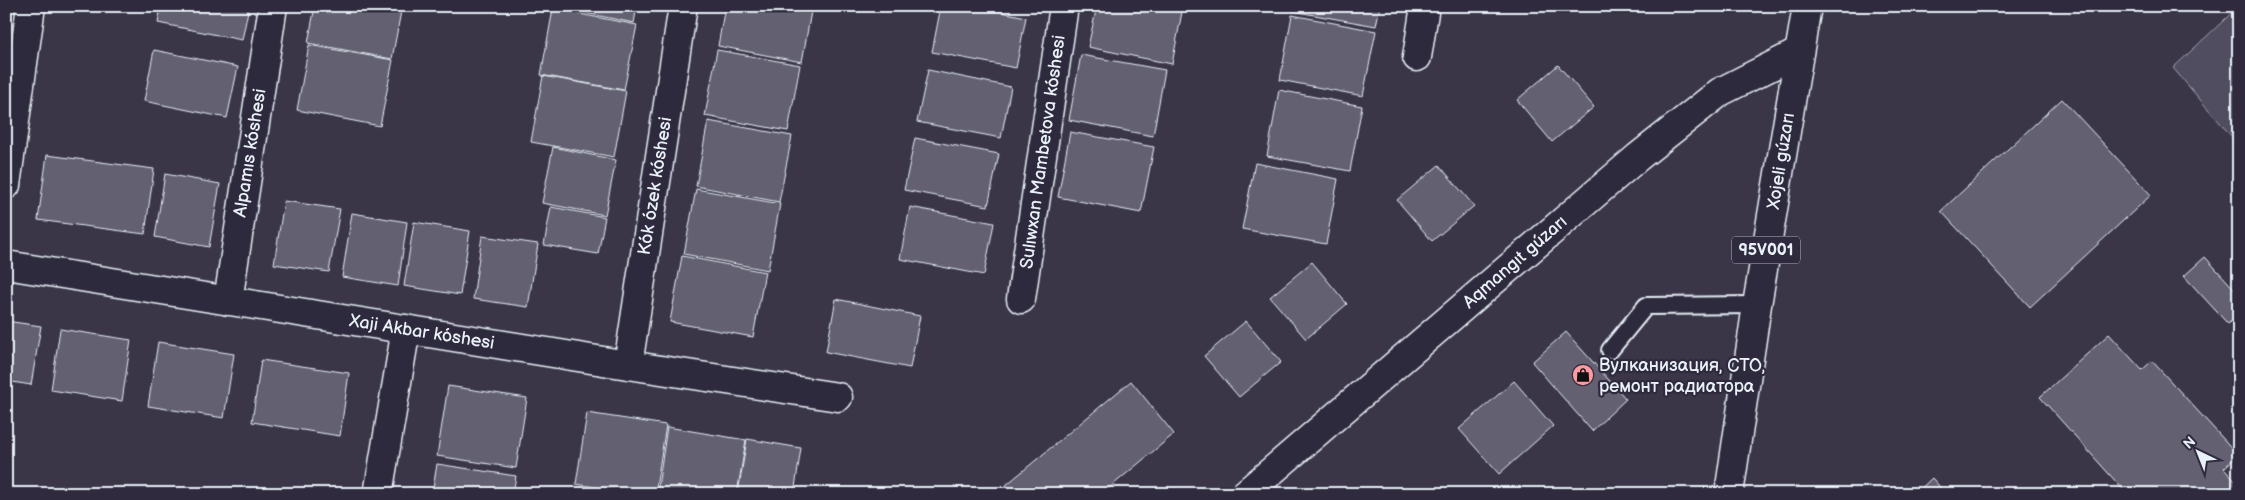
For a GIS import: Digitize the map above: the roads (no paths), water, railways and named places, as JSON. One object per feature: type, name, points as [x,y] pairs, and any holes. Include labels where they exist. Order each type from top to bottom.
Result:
[{"type":"street","points":[[6,185],[31,6]]},
{"type":"street","name":"Alpamıs kóshesi","points":[[228,300],[273,6]]},
{"type":"street","name":"Kók ózek kóshesi","points":[[628,366],[683,6]]},
{"type":"street","name":"Sulıwxan Mambetova kóshesi","points":[[1021,299],[1064,6]]},
{"type":"street","points":[[1417,57],[1425,6]]},
{"type":"street","name":"Xojeli gúzarı","points":[[1729,494],[1757,305],[1807,6]]},
{"type":"street","name":"Aqmangıt gúzarı","points":[[1246,494],[1638,157],[1720,92],[1799,52]]},
{"type":"street","name":"Xaji Akbar kóshesi","points":[[6,265],[628,366],[838,397]]},
{"type":"street","points":[[378,494],[406,329]]},
{"type":"lane","points":[[1610,350],[1646,306],[1757,305]]},
{"type":"place","name":"Вулканизация, СТО, ремонт радиатора","points":[[1583,375]]}]
